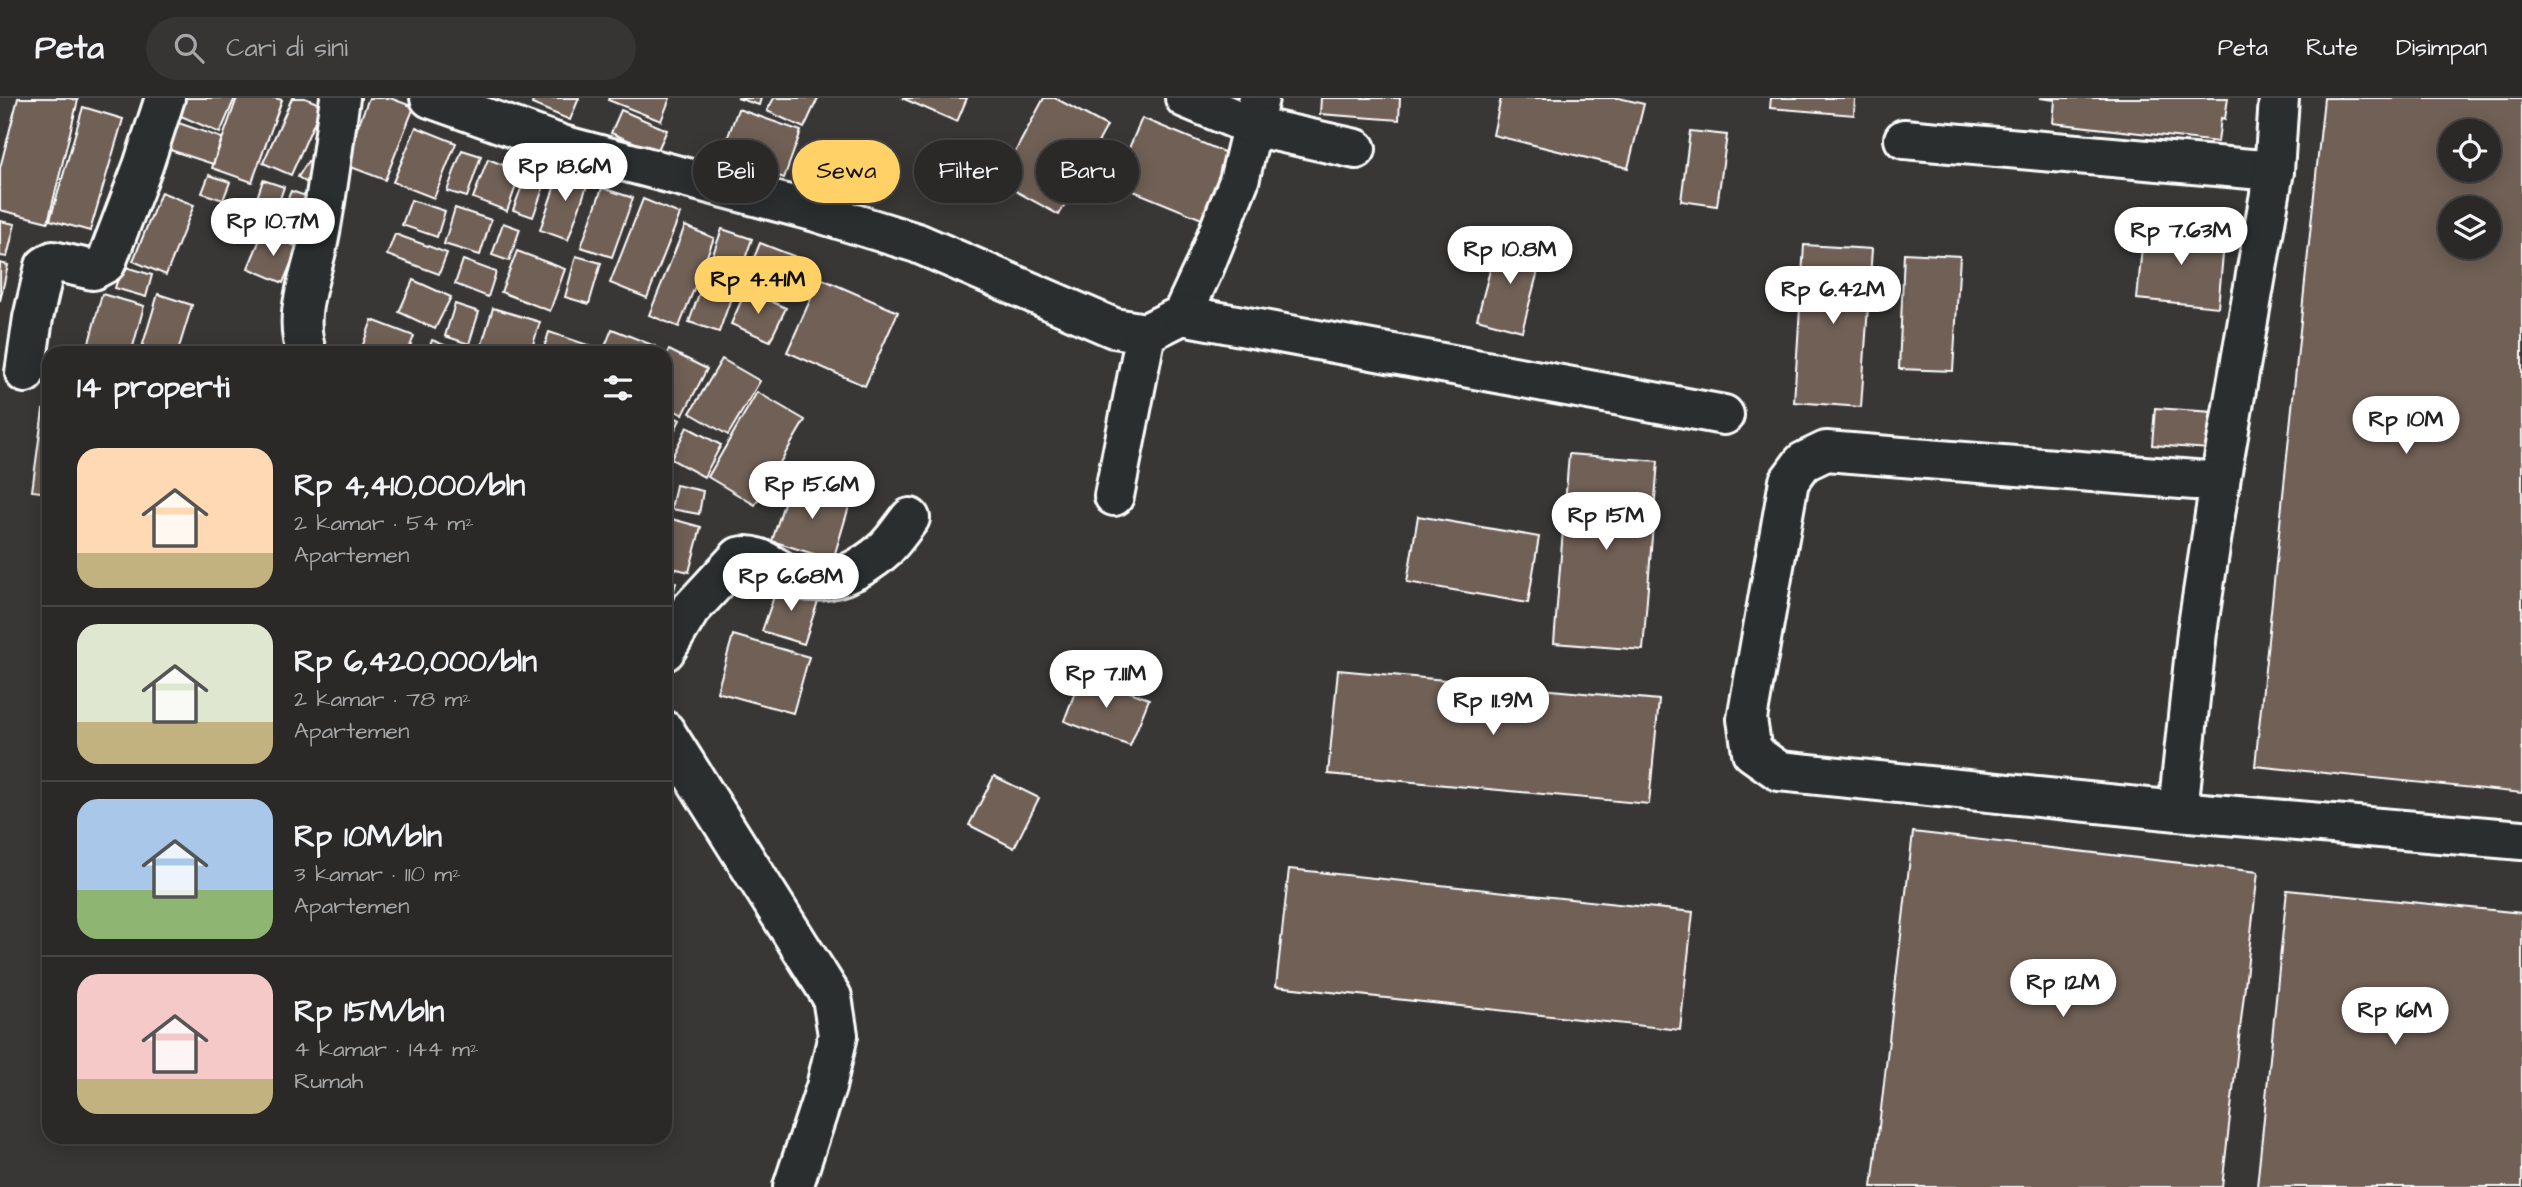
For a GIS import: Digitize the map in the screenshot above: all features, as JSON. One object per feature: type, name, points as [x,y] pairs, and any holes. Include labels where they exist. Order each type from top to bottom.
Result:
[{"type":"street","points":[[25,373],[33,317],[45,266],[53,261],[93,270],[106,263],[143,166],[164,98]]},
{"type":"street","points":[[305,346],[300,327],[303,298],[319,240],[340,98]]},
{"type":"street","points":[[430,98],[516,112],[562,145],[816,212],[917,243],[1114,328],[1146,333],[1182,315],[1724,415]]},
{"type":"street","points":[[1185,98],[1256,112],[1356,149]]},
{"type":"street","points":[[2178,811],[2197,632],[2274,171],[2279,98]]},
{"type":"street","points":[[1182,315],[1239,181],[1256,112]]},
{"type":"street","points":[[1904,139],[2274,171]]},
{"type":"street","points":[[1114,496],[1146,333]]},
{"type":"street","points":[[2220,482],[1826,451],[1803,462],[1789,481],[1747,719],[1752,752],[1779,771],[2178,811],[2522,840]]},
{"type":"street","points":[[672,640],[690,610],[739,557],[757,556],[794,577],[821,580],[840,577],[886,548],[910,518]]},
{"type":"street","points":[[672,742],[832,997],[838,1035],[826,1087],[793,1187]]},
{"type":"building","points":[[18,98],[78,100],[48,222],[0,210],[0,168]]},
{"type":"building","points":[[181,98],[235,98],[220,133],[174,113]]},
{"type":"building","points":[[237,98],[282,100],[252,182],[212,168]]},
{"type":"building","points":[[292,98],[305,98],[322,105],[291,175],[263,163]]},
{"type":"building","points":[[369,98],[390,98],[414,107],[385,180],[343,164]]},
{"type":"building","points":[[534,98],[579,98],[570,120],[532,104]]},
{"type":"building","points":[[670,98],[661,121],[608,100]]},
{"type":"building","points":[[737,98],[761,98],[759,105]]},
{"type":"building","points":[[774,98],[818,98],[804,128],[767,111]]},
{"type":"building","points":[[902,98],[967,98],[957,122]]},
{"type":"building","points":[[1044,98],[1055,98],[1107,126],[1099,140],[1036,140],[1036,202],[1022,195],[1022,140]]},
{"type":"building","points":[[1321,98],[1400,98],[1399,120],[1320,114]]},
{"type":"building","points":[[1501,98],[1619,98],[1644,104],[1628,168],[1493,135]]},
{"type":"building","points":[[1771,98],[1855,98],[1854,115],[1770,108]]},
{"type":"building","points":[[2040,98],[2228,98],[2225,119],[2221,118],[2218,142],[2053,123],[2055,100]]},
{"type":"building","points":[[2324,98],[2522,98],[2522,793],[2255,766]]},
{"type":"building","points":[[83,107],[123,119],[90,231],[50,220]]},
{"type":"building","points":[[738,109],[801,131],[798,140],[792,140],[792,156],[784,178],[778,176],[778,140],[727,140]]},
{"type":"building","points":[[621,110],[667,130],[657,152],[611,133]]},
{"type":"building","points":[[1142,118],[1236,157],[1209,222],[1139,193],[1139,140],[1133,140]]},
{"type":"building","points":[[170,120],[222,138],[213,164],[161,147]]},
{"type":"building","points":[[416,127],[456,143],[434,198],[393,182]]},
{"type":"building","points":[[1690,131],[1727,135],[1717,206],[1681,201]]},
{"type":"building","points":[[462,150],[481,156],[467,197],[447,191]]},
{"type":"building","points":[[488,159],[521,172],[507,211],[473,198]]},
{"type":"building","points":[[532,159],[551,166],[533,217],[513,210]]},
{"type":"building","points":[[308,161],[322,170],[313,187],[298,177]]},
{"type":"building","points":[[561,167],[590,177],[568,240],[540,230]]},
{"type":"building","points":[[209,175],[230,182],[223,200],[202,193]]},
{"type":"building","points":[[263,180],[284,187],[277,208],[256,201]]},
{"type":"building","points":[[602,188],[633,198],[612,257],[581,247]]},
{"type":"building","points":[[291,191],[315,199],[307,221],[283,211]]},
{"type":"building","points":[[161,192],[194,205],[166,275],[133,261]]},
{"type":"building","points":[[643,199],[680,214],[647,298],[610,283]]},
{"type":"building","points":[[411,200],[445,211],[437,237],[402,225]]},
{"type":"building","points":[[1037,203],[1065,203],[1059,215]]},
{"type":"building","points":[[455,208],[491,220],[480,255],[444,244]]},
{"type":"building","points":[[0,221],[15,224],[7,257],[0,256]]},
{"type":"building","points":[[503,223],[520,229],[509,261],[492,255]]},
{"type":"building","points":[[685,226],[714,238],[679,327],[649,315]]},
{"type":"building","points":[[2144,226],[2225,234],[2218,307],[2137,299]]},
{"type":"building","points":[[722,229],[752,239],[719,332],[689,322]]},
{"type":"building","points":[[263,232],[298,247],[283,283],[248,268]]},
{"type":"building","points":[[395,234],[447,253],[439,274],[387,255]]},
{"type":"building","points":[[1498,240],[1543,252],[1522,331],[1477,319]]},
{"type":"building","points":[[760,243],[804,260],[788,299],[744,283]]},
{"type":"building","points":[[1804,245],[1872,249],[1861,407],[1794,402]]},
{"type":"building","points":[[517,251],[565,269],[550,311],[501,292]]},
{"type":"building","points":[[1904,253],[1960,256],[1953,371],[1899,369]]},
{"type":"building","points":[[576,256],[601,263],[589,304],[565,297]]},
{"type":"building","points":[[463,260],[496,272],[488,297],[455,284]]},
{"type":"building","points":[[0,263],[8,265],[0,301]]},
{"type":"building","points":[[122,266],[152,275],[146,297],[115,288]]},
{"type":"building","points":[[820,278],[898,312],[865,386],[787,352]]},
{"type":"building","points":[[413,280],[451,297],[435,329],[399,312]]},
{"type":"building","points":[[746,290],[786,308],[770,341],[731,324]]},
{"type":"building","points":[[102,294],[144,306],[133,346],[88,346]]},
{"type":"building","points":[[158,294],[192,305],[179,346],[142,346]]},
{"type":"building","points":[[455,304],[479,312],[469,344],[445,336]]},
{"type":"building","points":[[493,308],[540,322],[532,346],[481,346]]},
{"type":"building","points":[[372,320],[414,336],[410,346],[362,346]]},
{"type":"building","points":[[612,329],[655,346],[605,346]]},
{"type":"building","points":[[549,332],[591,346],[545,346]]},
{"type":"building","points":[[432,340],[447,346],[430,346]]},
{"type":"building","points":[[672,352],[707,369],[683,415],[672,409]]},
{"type":"building","points":[[722,359],[760,381],[728,435],[690,413]]},
{"type":"building","points":[[757,392],[805,420],[755,505],[708,477]]},
{"type":"building","points":[[2155,408],[2213,412],[2210,449],[2152,445]]},
{"type":"building","points":[[672,416],[680,420],[672,435]]},
{"type":"building","points":[[42,417],[42,492],[32,491]]},
{"type":"building","points":[[687,427],[721,445],[704,477],[672,460]]},
{"type":"building","points":[[1569,454],[1658,461],[1643,650],[1554,643]]},
{"type":"building","points":[[791,481],[851,500],[833,560],[772,541]]},
{"type":"building","points":[[676,485],[703,491],[699,514],[672,509]]},
{"type":"building","points":[[1418,516],[1539,537],[1528,603],[1407,582]]},
{"type":"building","points":[[672,519],[701,527],[689,572],[672,568]]},
{"type":"building","points":[[672,582],[676,583],[672,599]]},
{"type":"building","points":[[779,582],[820,595],[804,644],[762,631]]},
{"type":"building","points":[[733,635],[809,657],[793,713],[717,692]]},
{"type":"building","points":[[1338,670],[1659,700],[1649,804],[1328,774]]},
{"type":"building","points":[[1082,674],[1149,699],[1130,746],[1064,721]]},
{"type":"building","points":[[994,776],[1039,798],[1014,848],[969,825]]},
{"type":"building","points":[[1913,832],[2258,872],[2222,1187],[1872,1187]]},
{"type":"building","points":[[1289,869],[1693,912],[1680,1030],[1276,986]]},
{"type":"building","points":[[2287,890],[2522,913],[2522,1187],[2257,1187]]}]
